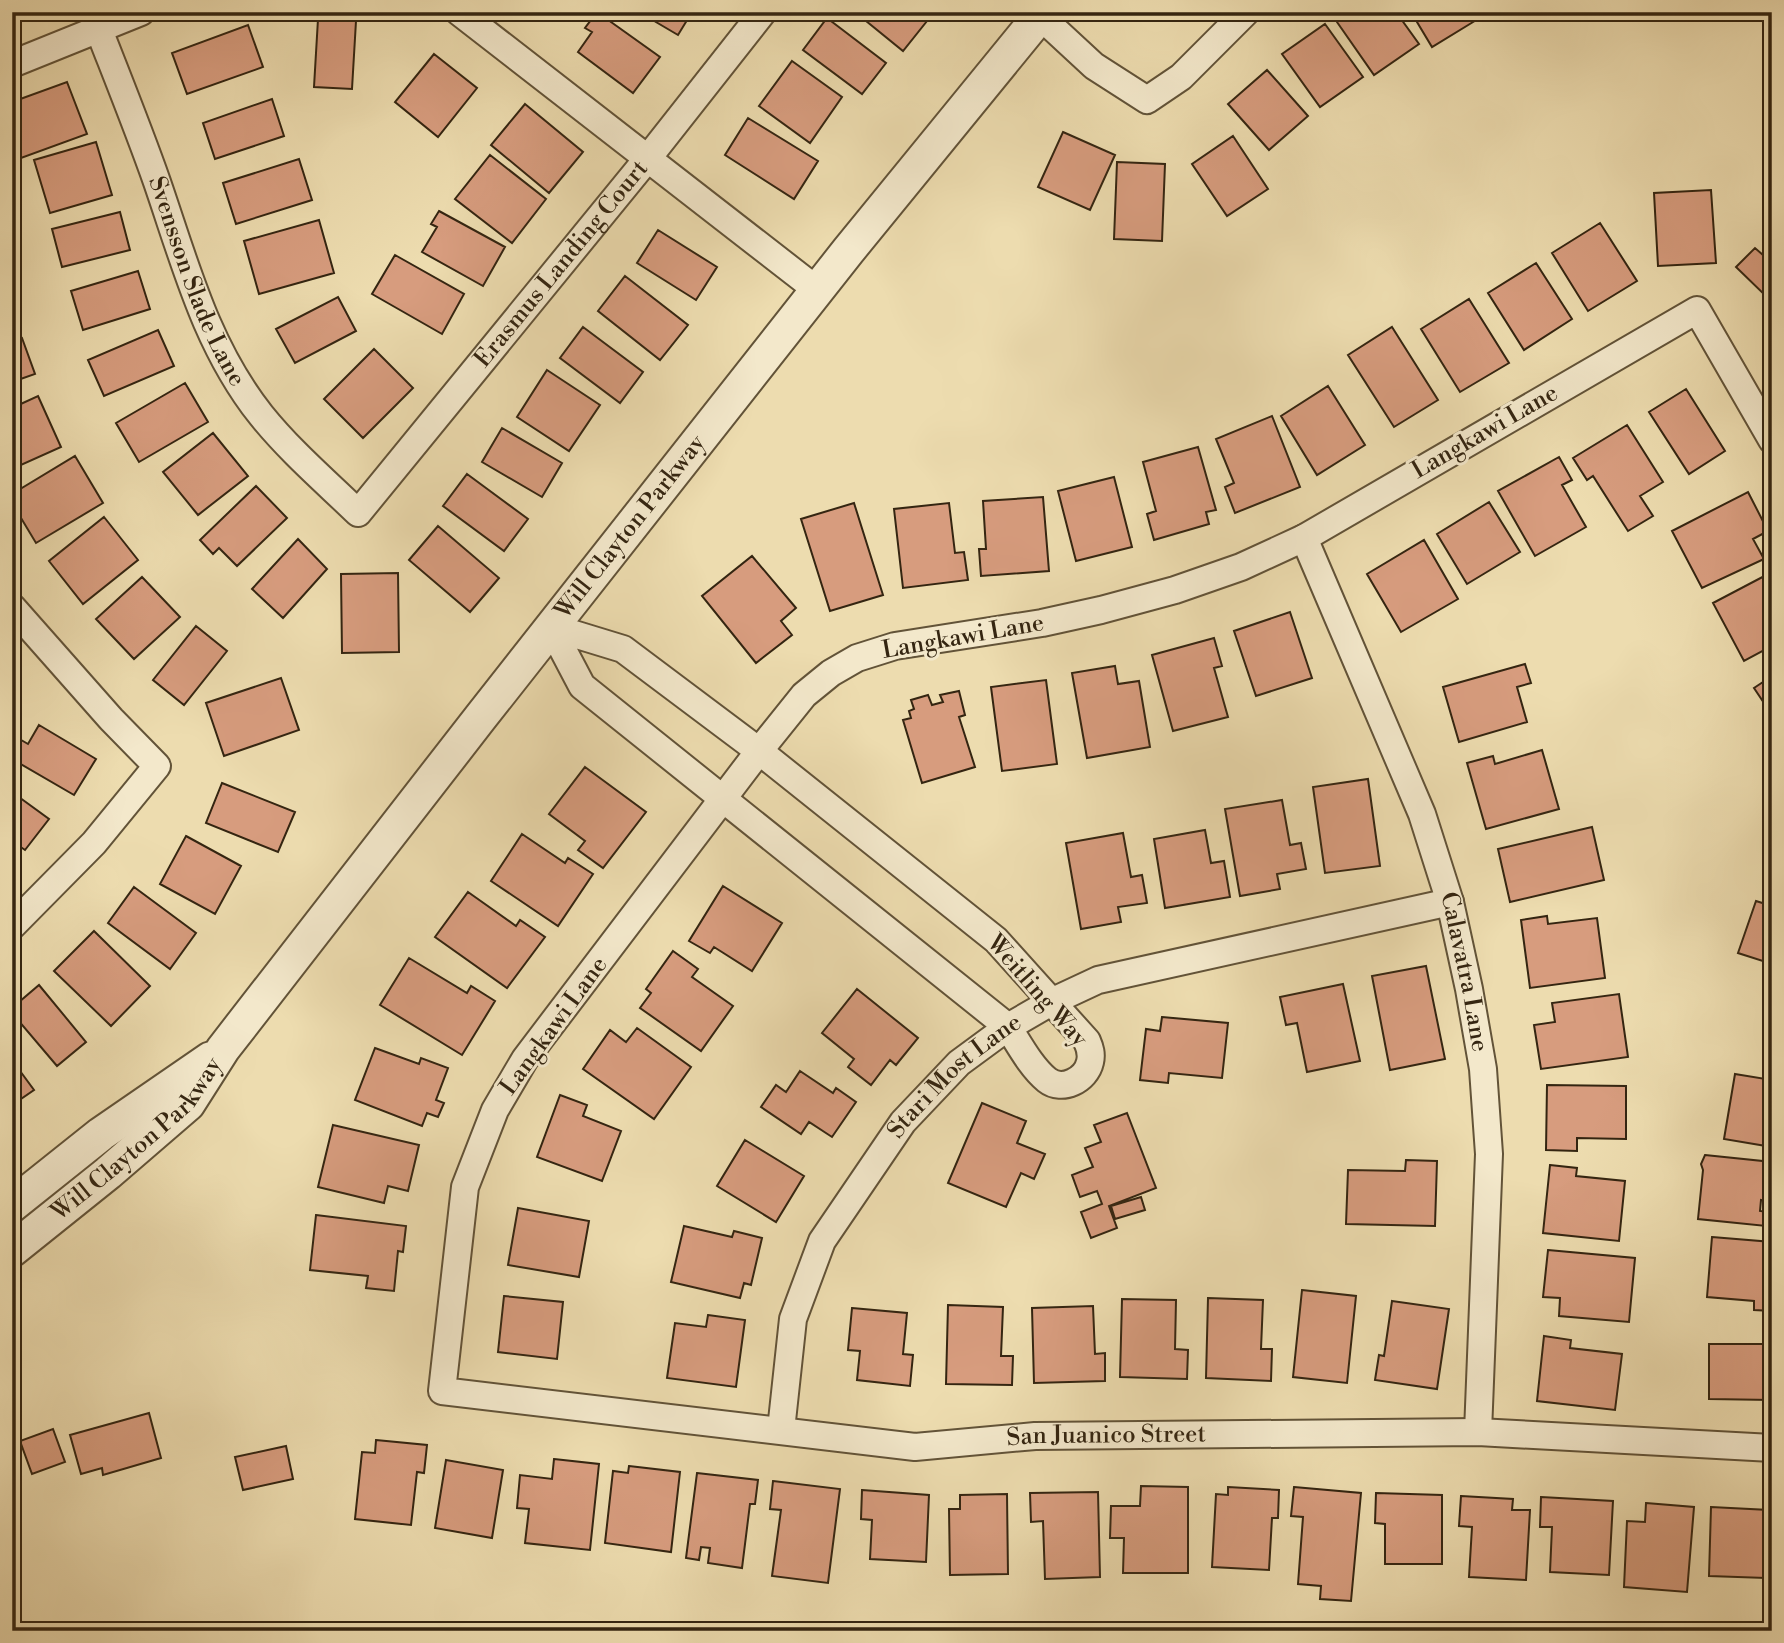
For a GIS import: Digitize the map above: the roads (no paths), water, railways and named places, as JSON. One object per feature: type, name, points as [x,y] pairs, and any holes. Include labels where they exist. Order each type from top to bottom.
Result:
[{"type":"street","points":[[12,64],[95,21],[141,12]]},
{"type":"street","points":[[459,12],[817,290]]},
{"type":"street","name":"Erasmus Landing Court","points":[[358,513],[648,158],[763,12]]},
{"type":"street","points":[[1041,14],[1094,66],[1147,100],[1181,77],[1246,12]]},
{"type":"street","name":"Will Clayton Parkway","points":[[12,1250],[188,1104],[223,1049],[551,627],[817,290],[1041,14]]},
{"type":"street","name":"Svensson Slade Lane","points":[[95,21],[134,118],[212,336],[260,414],[358,513]]},
{"type":"street","name":"Langkawi Lane","points":[[442,1391],[465,1187],[495,1110],[525,1059],[722,799],[804,695],[831,673],[857,658],[895,646],[1042,622],[1114,607],[1175,590],[1241,567],[1304,538],[1697,310],[1772,440]]},
{"type":"street","name":"Calavatra Lane","points":[[1304,538],[1422,814],[1450,902],[1469,989],[1483,1069],[1489,1154],[1488,1236],[1478,1432]]},
{"type":"street","points":[[12,607],[111,719],[157,766],[94,843],[12,926]]},
{"type":"street","name":"Weitling Way","points":[[551,627],[623,649],[759,751],[996,940],[1087,1041],[1091,1053],[1090,1065],[1083,1076],[1073,1082],[1060,1084],[1048,1081],[1008,1027],[582,686],[551,627]]},
{"type":"street","name":"Stari Most Lane","points":[[781,1430],[793,1319],[821,1241],[903,1122],[959,1063],[1008,1027],[1053,1001],[1098,980],[1450,902]]},
{"type":"street","name":"Will Clayton Parkway","points":[[12,1205],[102,1134],[223,1049]]},
{"type":"street","name":"San Juanico Street","points":[[442,1391],[915,1447],[1035,1436],[1478,1432],[1772,1448]]},
{"type":"water","points":[[117,1623],[186,1630],[281,1631],[12,1631],[12,1628]]}]
